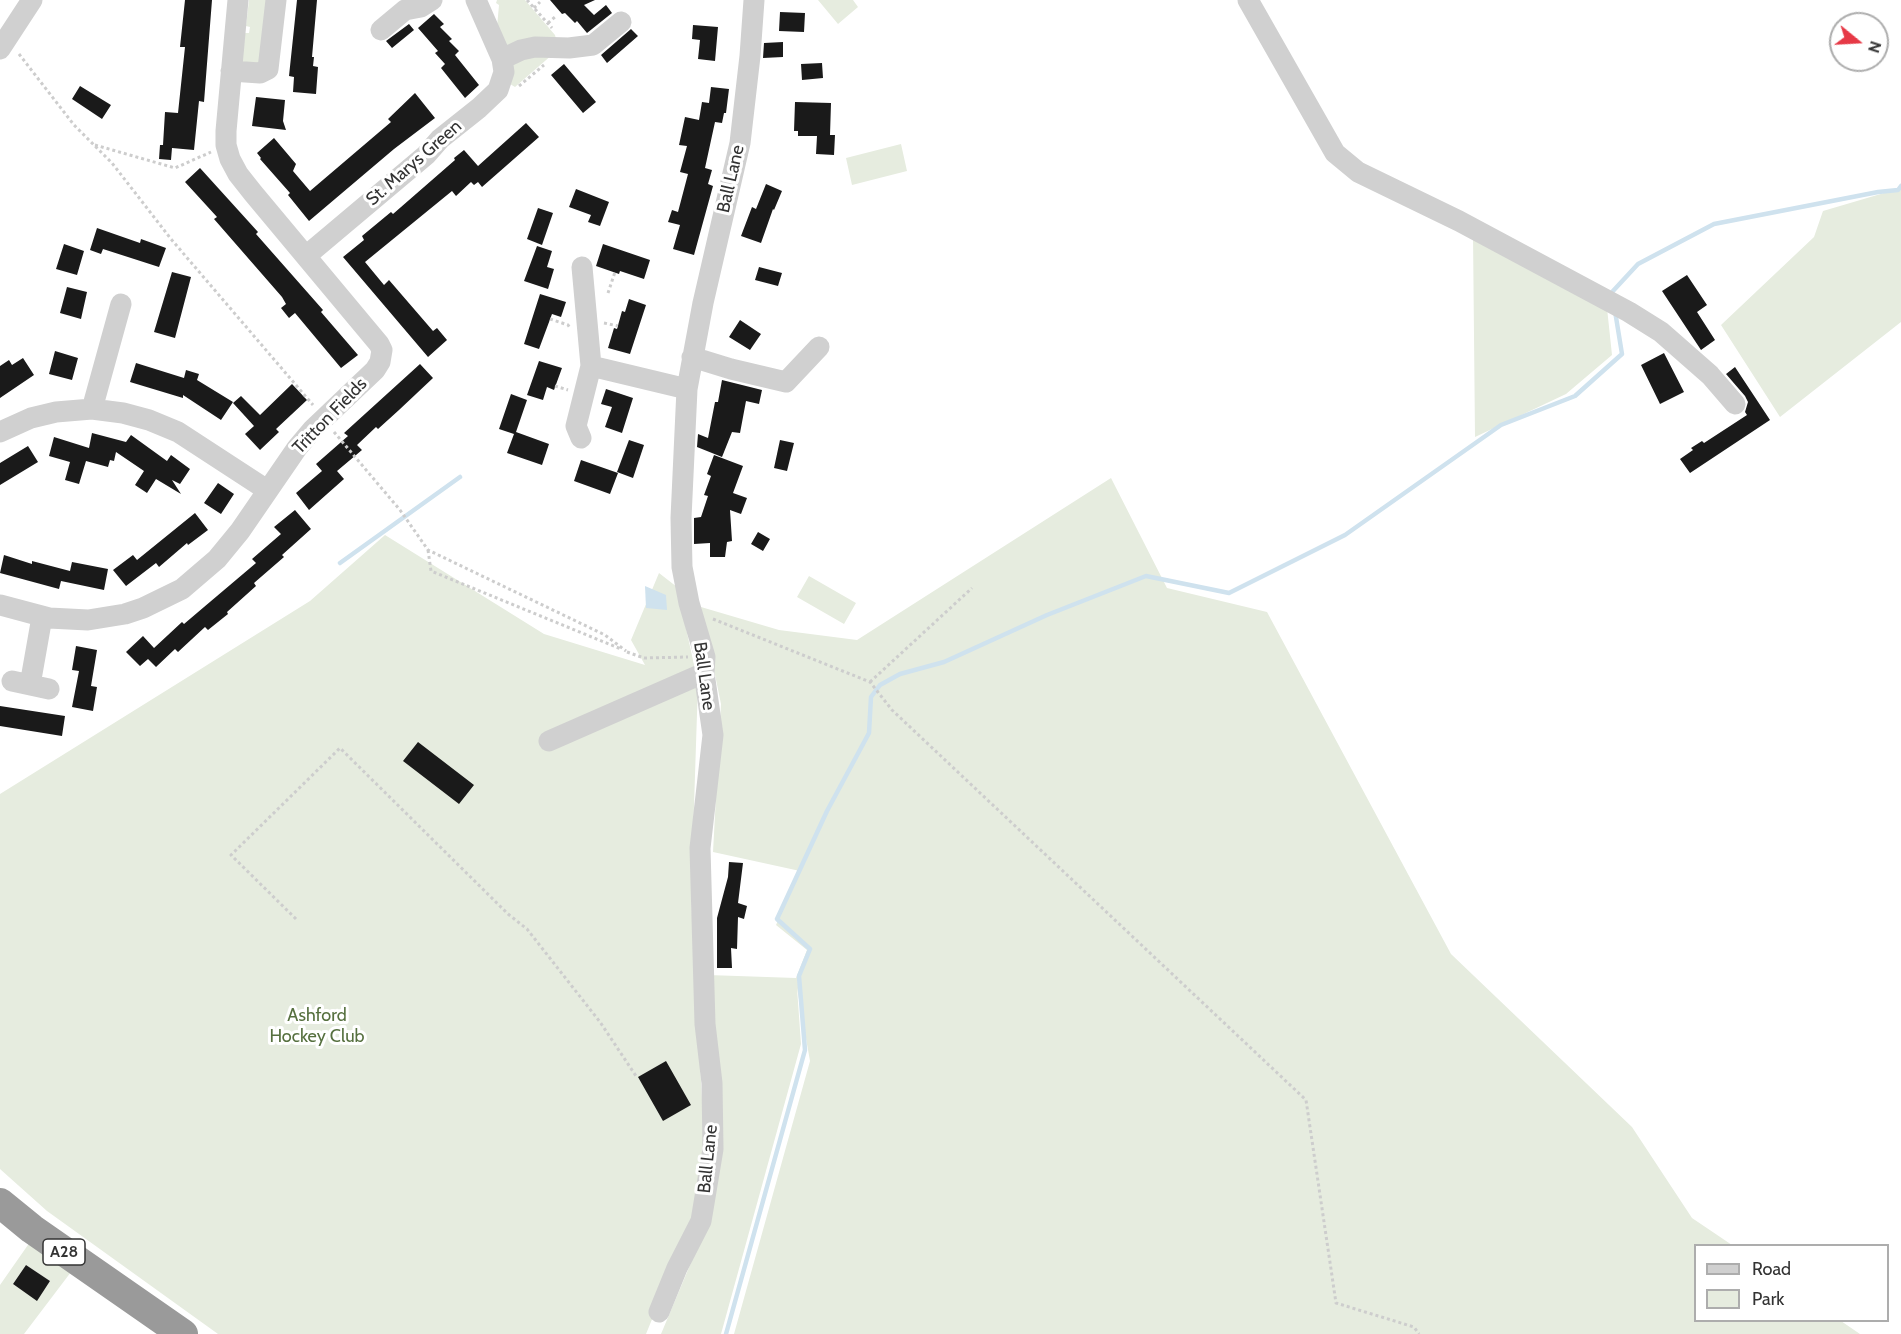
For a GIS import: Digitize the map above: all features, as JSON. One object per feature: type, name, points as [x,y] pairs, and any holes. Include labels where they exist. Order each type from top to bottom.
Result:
[{"type":"highway","name":"A28","points":[[0,1203],[32,1229],[183,1334]]},
{"type":"street","points":[[4,44],[32,0]]},
{"type":"street","name":"Tritton Fields","points":[[0,604],[42,616],[72,620],[106,618],[143,608],[170,596],[196,579],[217,559],[240,531],[297,448],[323,419],[375,370],[380,362],[382,350],[379,344],[238,174],[230,159],[226,145],[238,0]]},
{"type":"street","points":[[231,71],[260,73],[268,69],[276,0]]},
{"type":"street","points":[[476,0],[502,59],[520,50],[535,47],[591,46],[621,22]]},
{"type":"street","name":"Ball Lane","points":[[658,1312],[701,1221],[713,1149],[712,1083],[705,1024],[700,848],[713,735],[704,665],[682,567],[681,518],[687,389],[692,357],[740,144],[754,0]]},
{"type":"street","points":[[1248,0],[1335,153],[1358,172],[1459,221],[1629,312],[1661,332],[1702,368],[1735,404]]},
{"type":"street","points":[[381,30],[405,10],[429,2]]},
{"type":"street","name":"St. Marys Green","points":[[306,256],[426,155],[440,139],[492,98],[502,80],[502,59]]},
{"type":"street","points":[[574,424],[591,366],[582,267]]},
{"type":"street","points":[[92,409],[119,304]]},
{"type":"street","points":[[692,357],[786,382],[819,347]]},
{"type":"street","points":[[591,366],[687,389]]},
{"type":"street","points":[[0,432],[17,423],[46,414],[92,409],[123,413],[168,427],[209,450],[267,490]]},
{"type":"street","points":[[30,685],[42,616]]},
{"type":"street","points":[[549,741],[704,665]]},
{"type":"path","points":[[534,8],[540,2]]},
{"type":"path","points":[[548,23],[556,16]]},
{"type":"path","points":[[4,44],[74,125],[112,163],[171,239],[400,510],[428,550],[431,571],[644,658],[704,665]]},
{"type":"path","points":[[95,145],[175,168],[226,145]]},
{"type":"path","points":[[608,292],[615,272]]},
{"type":"path","points":[[550,319],[568,325],[572,329],[573,336]]},
{"type":"path","points":[[428,550],[605,635],[626,651]]},
{"type":"path","points":[[871,684],[972,588]]},
{"type":"path","points":[[692,611],[871,684],[892,710],[1306,1100],[1336,1304],[1414,1327],[1419,1334]]},
{"type":"path","points":[[296,919],[231,855],[340,748],[508,914],[527,929],[600,1022],[636,1076]]},
{"type":"green space","points":[[249,0],[269,0],[267,58],[250,69],[242,61],[245,33],[249,33],[250,27],[246,26]]},
{"type":"green space","points":[[497,0],[525,0],[556,39],[510,51],[497,27],[499,5],[496,3]]},
{"type":"green space","points":[[818,0],[853,0],[858,7],[838,24]]},
{"type":"green space","points":[[553,54],[515,87],[510,84],[513,60]]},
{"type":"green space","points":[[901,144],[907,171],[852,185],[846,158]]},
{"type":"green space","points":[[1901,188],[1901,322],[1780,417],[1721,325],[1814,237],[1823,211]]},
{"type":"green space","points":[[1473,234],[1607,308],[1612,355],[1566,394],[1475,437]]},
{"type":"green space","points":[[1111,478],[1167,588],[1267,612],[1451,954],[1632,1127],[1692,1218],[1731,1244],[1694,1244],[1694,1322],[1842,1322],[1860,1334],[734,1334],[810,1061],[797,988],[801,1044],[721,1334],[661,1334],[706,1227],[708,975],[796,978],[807,950],[776,925],[800,871],[713,852],[721,704],[701,607],[779,630],[857,640]]},
{"type":"green space","name":"Ashford Hockey Club","points":[[385,535],[544,634],[645,665],[631,640],[659,573],[677,587],[698,683],[691,898],[704,1135],[695,1214],[646,1334],[218,1334],[47,1211],[0,1169],[0,794],[310,601]]},
{"type":"green space","points":[[809,576],[856,603],[844,624],[797,597]]},
{"type":"green space","points":[[30,1242],[71,1272],[24,1334],[0,1334],[0,1285]],"holes":[[[26,1265],[50,1281],[37,1300],[13,1284]]]},
{"type":"water","points":[[645,586],[666,595],[667,610],[646,608]]},
{"type":"building","points":[[185,0],[212,0],[204,102],[199,101],[194,150],[172,148],[171,160],[159,159],[160,145],[163,145],[165,112],[178,113],[185,47],[180,47]]},
{"type":"building","points":[[297,0],[317,0],[312,57],[314,57],[313,66],[318,67],[316,94],[293,92],[294,77],[289,76]]},
{"type":"building","points":[[550,0],[595,0],[584,5],[594,15],[606,5],[612,13],[587,33],[577,21],[575,23],[565,13],[562,14]]},
{"type":"building","points":[[780,12],[805,13],[804,32],[779,31]]},
{"type":"building","points":[[434,14],[444,24],[440,27],[452,39],[449,41],[459,51],[455,55],[479,85],[465,98],[441,68],[445,64],[435,53],[438,51],[418,28]]},
{"type":"building","points":[[409,24],[414,30],[392,48],[386,41]]},
{"type":"building","points":[[693,25],[718,27],[715,61],[698,59],[700,40],[692,39]]},
{"type":"building","points":[[631,29],[638,36],[607,63],[601,55]]},
{"type":"building","points":[[783,42],[783,57],[763,58],[764,43]]},
{"type":"building","points":[[822,63],[823,78],[802,80],[801,64]]},
{"type":"building","points":[[564,64],[596,102],[583,113],[551,75]]},
{"type":"building","points":[[80,86],[111,105],[102,119],[72,99]]},
{"type":"building","points":[[711,87],[729,89],[726,113],[724,113],[722,123],[715,122],[705,168],[712,170],[708,184],[713,186],[694,255],[673,249],[680,225],[668,222],[672,210],[678,212],[688,174],[680,172],[687,146],[679,145],[685,117],[699,120],[702,102],[709,103]]},
{"type":"building","points":[[415,93],[435,118],[394,149],[309,221],[288,195],[290,193],[257,153],[274,138],[296,164],[293,171],[310,191],[391,122],[388,119]]},
{"type":"building","points":[[256,97],[285,100],[283,121],[286,130],[252,126]]},
{"type":"building","points":[[795,102],[831,103],[830,135],[835,135],[834,155],[816,154],[817,136],[798,136],[798,131],[794,131]]},
{"type":"building","points":[[526,123],[539,137],[482,187],[478,182],[474,185],[471,182],[456,196],[452,191],[365,262],[384,285],[389,280],[433,331],[437,328],[447,340],[428,357],[343,257],[364,240],[362,236],[391,212],[393,214],[464,150],[478,166]]},
{"type":"building","points":[[200,168],[258,232],[256,234],[323,310],[321,312],[358,355],[341,368],[295,313],[289,318],[281,308],[286,304],[282,297],[214,219],[217,217],[185,182]]},
{"type":"building","points":[[766,184],[782,191],[761,243],[741,236],[752,207],[756,209]]},
{"type":"building","points":[[576,189],[609,202],[600,226],[588,222],[591,215],[569,207]]},
{"type":"building","points":[[538,208],[553,213],[542,245],[527,239]]},
{"type":"building","points":[[97,228],[140,243],[141,239],[166,248],[159,267],[103,249],[101,254],[90,250]]},
{"type":"building","points":[[64,244],[84,251],[77,275],[56,269]]},
{"type":"building","points":[[603,244],[650,260],[644,279],[596,266]]},
{"type":"building","points":[[537,246],[552,251],[547,267],[554,269],[548,289],[524,281]]},
{"type":"building","points":[[759,267],[782,273],[778,286],[755,280]]},
{"type":"building","points":[[172,272],[191,277],[175,338],[154,332]]},
{"type":"building","points":[[1687,275],[1707,305],[1697,312],[1715,340],[1701,350],[1662,291]]},
{"type":"building","points":[[67,287],[87,292],[81,319],[60,313]]},
{"type":"building","points":[[540,294],[566,302],[561,317],[552,314],[539,349],[524,344]]},
{"type":"building","points":[[629,299],[646,305],[630,354],[608,348],[614,328],[617,329],[622,311],[625,312]]},
{"type":"building","points":[[740,320],[761,334],[750,350],[729,337]]},
{"type":"building","points":[[55,351],[78,358],[72,380],[49,374]]},
{"type":"building","points":[[1664,353],[1684,392],[1660,404],[1641,365]]},
{"type":"building","points":[[23,358],[34,375],[0,398],[0,366],[9,360],[12,365]]},
{"type":"building","points":[[539,361],[562,368],[554,390],[547,387],[543,400],[527,395]]},
{"type":"building","points":[[136,363],[184,378],[186,370],[199,374],[197,380],[233,402],[221,420],[183,395],[183,398],[130,382]]},
{"type":"building","points":[[420,364],[433,378],[378,429],[376,427],[357,445],[362,450],[337,471],[344,479],[309,510],[296,493],[322,471],[316,464],[348,436],[344,433]]},
{"type":"building","points":[[1735,367],[1770,420],[1690,473],[1680,459],[1693,450],[1691,448],[1702,441],[1704,443],[1747,415],[1745,412],[1748,402],[1745,396],[1726,374]]},
{"type":"building","points":[[722,380],[762,390],[759,404],[746,401],[740,433],[732,432],[722,457],[697,447],[698,434],[708,438]]},
{"type":"building","points":[[292,384],[307,400],[276,429],[279,432],[260,450],[245,434],[254,426],[233,403],[241,396],[260,415]]},
{"type":"building","points":[[606,389],[633,398],[622,433],[605,427],[612,407],[601,404]]},
{"type":"building","points":[[511,394],[527,400],[516,432],[549,444],[542,465],[507,453],[514,434],[499,429]]},
{"type":"building","points":[[92,433],[126,442],[131,435],[167,461],[171,455],[190,469],[180,484],[172,480],[181,494],[156,479],[147,493],[135,485],[144,471],[116,452],[114,461],[110,460],[108,467],[86,461],[79,484],[65,480],[70,462],[49,456],[54,437],[89,448]]},
{"type":"building","points":[[629,440],[644,445],[633,478],[617,472]]},
{"type":"building","points":[[780,440],[794,443],[787,471],[774,468]]},
{"type":"building","points":[[28,446],[38,462],[0,485],[0,463]]},
{"type":"building","points":[[714,455],[743,466],[733,493],[747,498],[741,514],[730,510],[732,541],[727,542],[725,557],[710,557],[710,543],[694,544],[694,518],[701,517],[708,496],[704,495],[711,476],[707,474]]},
{"type":"building","points":[[581,460],[618,473],[610,494],[574,481]]},
{"type":"building","points":[[218,483],[234,494],[221,514],[204,503]]},
{"type":"building","points":[[295,510],[311,529],[254,583],[256,586],[227,612],[228,614],[208,630],[205,627],[178,652],[175,649],[156,667],[148,659],[140,666],[126,652],[143,636],[154,648],[182,622],[184,624],[256,563],[252,559],[281,534],[274,527]]},
{"type":"building","points":[[195,513],[208,530],[188,545],[187,543],[159,567],[156,563],[126,586],[113,570],[133,555],[137,560]]},
{"type":"building","points":[[758,532],[770,539],[763,551],[751,544]]},
{"type":"building","points":[[4,555],[32,564],[32,561],[70,571],[72,562],[108,569],[104,590],[61,581],[59,589],[0,573]]},
{"type":"building","points":[[76,646],[97,650],[91,686],[97,687],[93,711],[72,707],[79,671],[72,670]]},
{"type":"building","points":[[0,706],[65,716],[62,736],[0,726]]},
{"type":"building","points":[[418,742],[474,785],[459,804],[403,761]]},
{"type":"building","points":[[729,862],[743,863],[738,903],[747,906],[744,919],[738,917],[737,949],[731,948],[732,968],[717,968],[717,918],[728,877]]},
{"type":"building","points":[[666,1061],[691,1105],[663,1121],[638,1077]]},
{"type":"building","points":[[26,1265],[50,1281],[37,1301],[13,1284]]},
{"type":"waterway","points":[[1613,291],[1638,264],[1714,224],[1898,190],[1901,186]]},
{"type":"waterway","points":[[726,1334],[805,1050],[799,976],[810,949],[777,919],[827,811],[869,733],[871,697],[880,685],[900,674],[944,662],[1047,615],[1146,576],[1229,593],[1345,535],[1501,425],[1575,396],[1622,354],[1615,311]]},
{"type":"waterway","points":[[340,563],[460,477]]}]
